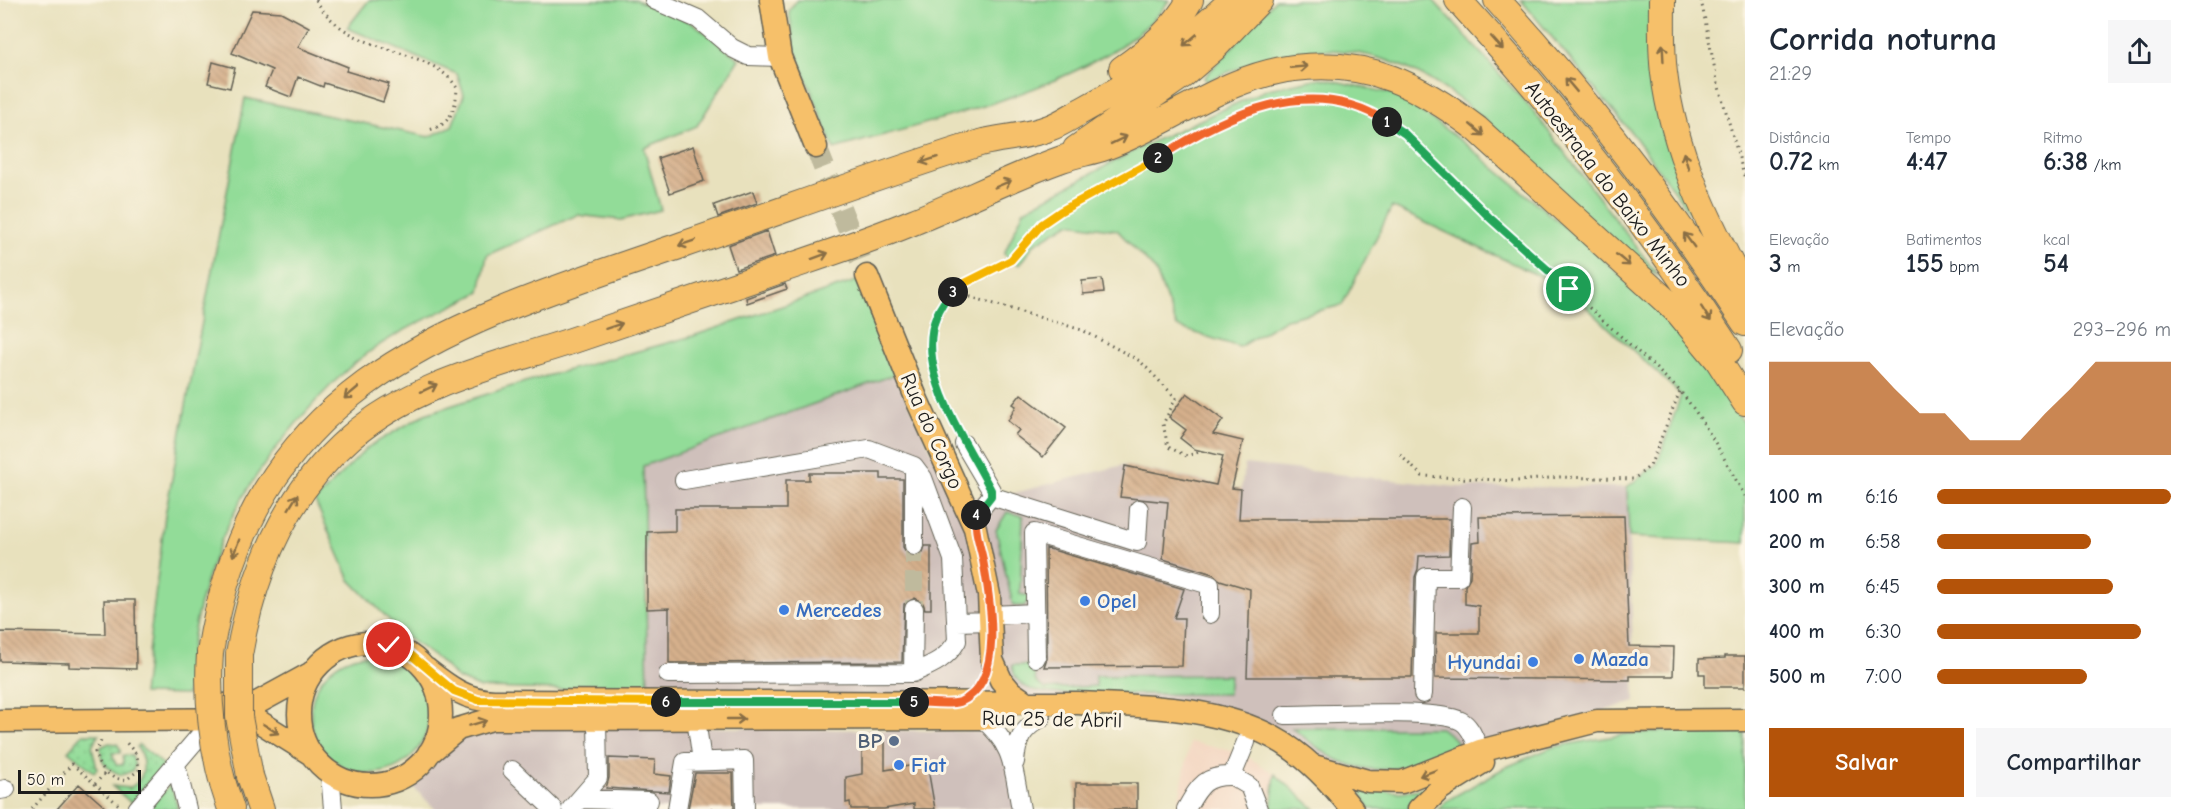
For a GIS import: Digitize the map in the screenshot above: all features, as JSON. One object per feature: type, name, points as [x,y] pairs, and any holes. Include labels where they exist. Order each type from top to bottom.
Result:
[{"type":"highway","points":[[984,142],[1115,73],[1143,54],[1182,15],[1190,0]]},
{"type":"highway","points":[[231,809],[223,784],[210,719],[207,689],[210,653],[224,580],[238,542],[278,472],[326,414],[360,386],[399,359],[485,317],[546,293],[812,199],[984,142],[1049,129],[1171,56],[1232,0]]},
{"type":"highway","points":[[1064,158],[1099,131],[1183,75],[1213,49],[1260,0]]},
{"type":"highway","name":"Autoestrada do Baixo Minho","points":[[1458,0],[1518,67],[1610,180],[1695,298],[1745,377]]},
{"type":"highway","name":"Autoestrada do Baixo Minho","points":[[1497,0],[1575,90],[1650,185],[1745,323]]},
{"type":"highway","points":[[1662,0],[1664,73],[1678,135],[1700,202],[1745,291]]},
{"type":"highway","points":[[261,809],[250,776],[239,717],[239,655],[252,592],[279,527],[299,493],[349,438],[378,416],[439,384],[661,311],[879,235],[1064,158],[1106,146],[1255,76],[1290,68],[1326,65],[1360,69],[1392,77],[1430,96],[1477,129],[1654,288],[1700,336],[1745,402]]},
{"type":"main road","points":[[771,0],[780,57],[816,147]]},
{"type":"main road","name":"Rua do Corgo","points":[[867,276],[917,400],[975,528],[986,577],[992,660],[1001,680],[1011,692],[1034,710]]},
{"type":"main road","points":[[0,706],[132,708],[257,703],[310,674],[335,652],[367,642],[389,645],[410,654],[426,669],[437,688],[441,711],[439,733],[429,753],[414,770],[395,780],[373,785],[351,783],[330,773],[310,754],[255,719],[0,721]]},
{"type":"main road","points":[[959,702],[974,693],[992,660]]},
{"type":"main road","name":"Rua 25 de Abril","points":[[426,669],[454,691],[478,700],[959,702],[1156,722],[1213,732],[1274,754],[1303,775],[1333,809]]},
{"type":"main road","points":[[310,674],[302,693],[298,714],[301,735],[310,754]]},
{"type":"main road","name":"Rua 25 de Abril","points":[[429,753],[458,729],[492,719],[981,718],[1034,710],[1159,707],[1218,718],[1253,728],[1282,742],[1313,765],[1352,809]]},
{"type":"main road","name":"Rua 25 de Abril","points":[[1313,765],[1368,781],[1402,782],[1480,752],[1522,739],[1597,722],[1745,720]]},
{"type":"main road","name":"Rua 25 de Abril","points":[[1419,809],[1440,789],[1522,739]]},
{"type":"street","points":[[654,0],[698,19],[732,48],[748,56],[780,57]]},
{"type":"street","points":[[964,444],[987,482],[991,496]]},
{"type":"street","points":[[668,674],[913,673],[940,661],[952,651],[957,641],[953,559],[923,478],[914,466],[869,449],[684,480]]},
{"type":"street","points":[[914,466],[914,546]]},
{"type":"street","points":[[975,528],[976,515],[991,496]]},
{"type":"street","points":[[991,496],[1137,542],[1139,509]]},
{"type":"street","points":[[1423,694],[1426,577],[1460,577],[1462,507]]},
{"type":"street","points":[[1036,658],[1034,532],[1210,585],[1210,614]]},
{"type":"street","points":[[913,673],[914,609]]},
{"type":"street","points":[[957,622],[1034,613]]},
{"type":"street","points":[[1014,773],[1017,740],[1028,726],[1034,710]]},
{"type":"street","points":[[1285,715],[1414,714],[1450,717],[1462,721],[1470,730],[1480,752]]},
{"type":"street","points":[[981,718],[1006,742],[1020,809]]},
{"type":"street","points":[[575,804],[598,778],[597,719]]},
{"type":"street","points":[[696,719],[702,761]]},
{"type":"street","points":[[137,809],[213,720]]},
{"type":"street","points":[[1232,776],[1246,742]]},
{"type":"street","points":[[677,809],[685,762],[744,760],[745,809]]},
{"type":"street","points":[[176,765],[187,809]]},
{"type":"street","points":[[512,770],[553,809]]},
{"type":"street","points":[[330,773],[333,809]]},
{"type":"street","points":[[1185,809],[1200,786],[1214,776],[1232,776],[1249,786],[1258,809]]},
{"type":"street","points":[[575,804],[649,801]]},
{"type":"path","points":[[316,0],[325,15],[337,28],[355,38],[425,63],[451,78],[457,88],[456,102],[450,117],[441,128],[428,130]]},
{"type":"path","points":[[1701,0],[1717,81],[1745,179]]},
{"type":"path","points":[[964,444],[947,410],[934,372],[932,347],[934,322],[945,300],[961,285],[1011,260],[1042,224],[1061,211],[1140,170],[1186,140],[1223,122],[1267,106],[1307,98],[1343,101],[1374,113],[1405,134],[1490,218],[1680,391],[1700,415],[1718,443],[1745,496]]},
{"type":"path","points":[[945,300],[971,297],[1082,330],[1140,362],[1176,398],[1163,424],[1168,447],[1187,456],[1199,452]]},
{"type":"path","points":[[1400,455],[1422,476],[1517,481],[1560,477],[1634,479],[1650,466],[1680,391]]},
{"type":"path","points":[[102,739],[95,752],[106,772],[120,779],[133,776],[140,762],[130,743],[119,738]]},
{"type":"path","points":[[32,809],[72,764],[120,806],[117,809]]},
{"type":"path","points":[[95,784],[106,772]]},
{"type":"shaded area","points":[[896,374],[954,500],[1014,493],[1123,465],[1241,489],[1245,464],[1457,487],[1627,487],[1635,702],[1494,742],[1423,770],[1379,774],[1317,761],[1279,728],[1168,704],[648,699],[643,466]]},
{"type":"shaded area","points":[[494,724],[1009,732],[1024,809],[435,809],[408,782],[460,735]]},
{"type":"shaded area","points":[[1190,742],[1228,750],[1251,759],[1275,774],[1271,809],[1177,809]]},
{"type":"green space","points":[[369,0],[636,0],[693,23],[739,59],[697,126],[644,148],[661,210],[621,220],[577,215],[487,255],[480,292],[379,345],[349,368],[316,400],[254,479],[222,539],[206,582],[195,627],[187,695],[143,694],[165,515],[245,98],[429,137],[452,126],[464,95],[457,74],[347,28]]},
{"type":"green space","points":[[797,0],[1169,0],[1144,29],[1108,54],[1065,76],[967,111],[834,149],[795,50],[789,11]]},
{"type":"green space","points":[[1275,0],[1433,0],[1534,112],[1659,277],[1638,263],[1493,127],[1443,88],[1415,72],[1386,60],[1355,52],[1321,50],[1277,56],[1207,81],[1204,78]]},
{"type":"green space","points":[[1521,0],[1650,0],[1697,214],[1695,220],[1635,137]]},
{"type":"green space","points":[[1321,78],[1398,95],[1467,145],[1603,259],[1681,332],[1745,425],[1745,543],[1629,537],[1627,487],[1657,464],[1681,395],[1567,289],[1392,207],[1342,305],[1286,319],[1239,347],[1177,327],[1155,270],[1117,230],[1069,223],[1034,244],[1019,265],[1004,254],[1024,210],[1141,147],[1268,89]]},
{"type":"green space","points":[[859,280],[896,374],[643,466],[648,692],[480,688],[457,678],[439,660],[405,636],[350,580],[315,501],[368,447],[425,414],[525,382],[693,336]]},
{"type":"green space","points":[[1007,512],[1023,516],[1020,594],[1032,596],[1024,606],[1013,606],[996,530]]},
{"type":"green space","points":[[370,655],[393,659],[412,672],[425,691],[429,714],[425,737],[412,756],[393,769],[370,773],[347,769],[328,756],[315,737],[311,714],[315,691],[328,672],[347,659]]},
{"type":"green space","points":[[1012,665],[1032,665],[1036,682],[1045,689],[1096,686],[1095,676],[1230,675],[1228,694],[1066,694],[1032,690],[1019,681]]},
{"type":"green space","points":[[1292,728],[1441,728],[1456,740],[1459,749],[1414,765],[1384,770],[1369,769],[1353,766],[1332,757]]},
{"type":"green space","points":[[1703,728],[1745,732],[1745,809],[1438,809],[1446,801],[1504,768],[1553,747],[1627,734]]},
{"type":"green space","points":[[83,734],[99,734],[92,746],[97,769],[94,772],[68,751]]},
{"type":"green space","points":[[109,743],[117,744],[121,750],[120,753],[112,753],[116,765],[123,765],[123,756],[132,755],[135,766],[132,771],[122,775],[103,761],[101,747]]},
{"type":"green space","points":[[139,745],[164,765],[131,803],[112,786],[129,788],[139,780],[143,764],[137,747]]},
{"type":"green space","points":[[1275,774],[1315,809],[1271,809]]},
{"type":"green space","points":[[171,784],[178,809],[148,809]]},
{"type":"green space","points":[[1427,788],[1407,809],[1370,809],[1358,789],[1400,792]]},
{"type":"building","points":[[252,10],[281,12],[309,27],[298,47],[348,67],[346,71],[389,84],[383,102],[324,83],[323,87],[298,77],[291,97],[265,87],[272,70],[232,53]]},
{"type":"building","points":[[213,62],[235,68],[230,88],[208,83]]},
{"type":"building","points":[[693,146],[704,181],[670,193],[658,158]]},
{"type":"building","points":[[753,191],[757,203],[718,217],[714,205]]},
{"type":"building","points":[[767,231],[775,256],[736,269],[728,245]]},
{"type":"building","points":[[1102,279],[1104,292],[1083,294],[1082,281]]},
{"type":"building","points":[[785,284],[787,289],[747,303],[746,298]]},
{"type":"building","points":[[1187,393],[1223,420],[1213,434],[1243,441],[1232,488],[1241,489],[1239,519],[1450,519],[1449,555],[1419,556],[1415,577],[1412,677],[1247,677],[1250,589],[1220,580],[1213,574],[1163,559],[1168,502],[1120,497],[1125,466],[1216,485],[1223,456],[1194,449],[1180,438],[1186,430],[1169,417]]},
{"type":"building","points":[[1021,394],[1066,428],[1043,457],[1015,435],[1019,430],[1008,421],[1016,406],[1013,404]]},
{"type":"building","points":[[809,473],[881,473],[881,479],[903,479],[903,547],[908,555],[915,557],[923,552],[925,546],[931,546],[931,609],[925,609],[923,603],[915,598],[904,604],[902,662],[669,663],[669,608],[647,609],[647,532],[675,531],[675,509],[786,509],[786,480],[809,480]]},
{"type":"building","points":[[1624,516],[1629,646],[1674,647],[1673,676],[1630,676],[1630,680],[1435,678],[1436,633],[1479,633],[1479,606],[1465,604],[1465,586],[1470,577],[1472,543],[1480,542],[1479,517]]},
{"type":"building","points":[[1046,548],[1184,589],[1174,618],[1184,618],[1182,666],[1044,667],[1047,658]]},
{"type":"building","points":[[104,600],[135,600],[136,669],[69,667],[69,663],[0,661],[0,632],[105,634]]},
{"type":"building","points":[[1725,656],[1745,656],[1745,687],[1705,687],[1705,674],[1699,674],[1699,659],[1725,658]]},
{"type":"building","points":[[862,742],[885,742],[885,770],[927,763],[935,809],[914,809],[914,804],[884,809],[851,809],[850,802],[846,803],[846,777],[862,774]]},
{"type":"building","points":[[609,758],[655,760],[654,774],[671,776],[669,792],[606,788],[609,778]]},
{"type":"building","points":[[695,773],[733,773],[734,809],[688,809]]},
{"type":"building","points":[[1076,783],[1137,783],[1137,809],[1076,809]]},
{"type":"building","points":[[79,784],[107,809],[57,809]]},
{"type":"tunnel","points":[[816,147],[867,276]]},
{"type":"tunnel","points":[[914,546],[914,609]]},
{"type":"place","name":"Opel","points":[[1085,601]]},
{"type":"place","name":"Mercedes","points":[[784,610]]},
{"type":"place","name":"Mazda","points":[[1579,659]]},
{"type":"place","name":"Hyundai","points":[[1533,662]]},
{"type":"place","name":"BP","points":[[894,741]]},
{"type":"place","name":"Fiat","points":[[899,765]]},
{"type":"route","points":[[389,645],[410,654],[454,691],[478,700],[959,702],[974,693],[992,660],[989,595],[975,528],[976,515],[991,496],[991,490],[947,410],[934,372],[932,347],[934,322],[945,300],[961,285],[1011,260],[1042,224],[1061,211],[1140,170],[1186,140],[1223,122],[1267,106],[1307,98],[1343,101],[1374,113],[1405,134],[1490,218],[1569,289]]}]
